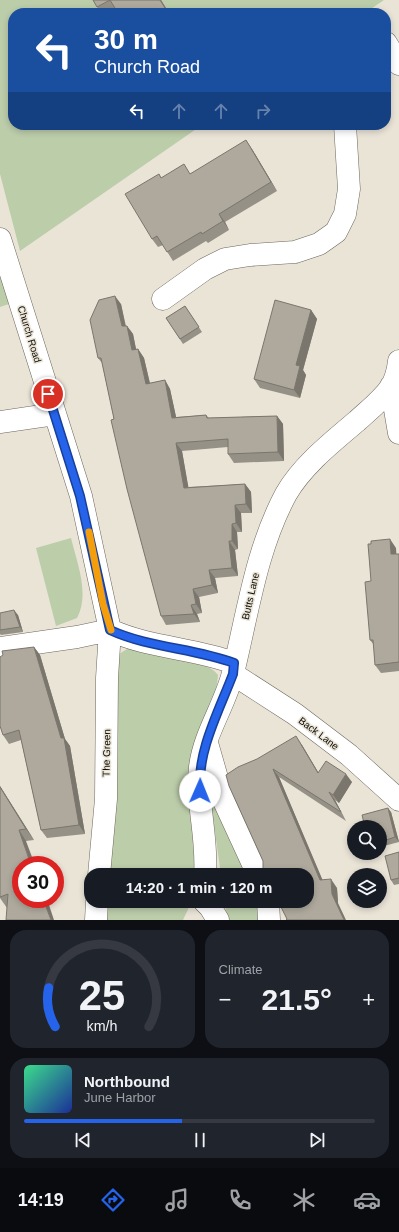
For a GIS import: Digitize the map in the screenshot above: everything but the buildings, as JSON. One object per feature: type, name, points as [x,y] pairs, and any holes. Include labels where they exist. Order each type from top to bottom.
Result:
[{"type":"street","points":[[162,298],[205,269],[225,259],[250,255],[295,252],[319,244],[336,232],[345,214],[349,189],[345,130]]},
{"type":"street","name":"Church Road","points":[[0,239],[80,496],[110,630]]},
{"type":"street","name":"Butts Lane","points":[[205,868],[206,839],[199,782],[200,765],[234,668],[255,574],[270,527],[287,493],[312,461],[379,402],[391,386],[399,361]]},
{"type":"street","points":[[391,386],[399,433]]},
{"type":"street","points":[[0,422],[54,414]]},
{"type":"street","points":[[0,648],[77,637],[110,630],[128,639],[200,652],[234,668]]},
{"type":"street","name":"The Green","points":[[100,868],[106,799],[106,678],[110,630]]},
{"type":"street","name":"Back Lane","points":[[234,668],[342,750],[399,800]]},
{"type":"street","points":[[207,742],[223,799],[255,868]]},
{"type":"street","points":[[96,920],[97,908]]},
{"type":"street","points":[[196,920],[200,908]]},
{"type":"street","points":[[211,908],[218,920]]},
{"type":"street","points":[[268,908],[269,920]]},
{"type":"green space","points":[[0,0],[384,0],[372,8],[8,8],[8,130],[195,130],[20,251],[0,174]]},
{"type":"green space","points":[[0,274],[9,304],[0,307]]},
{"type":"green space","points":[[71,538],[81,578],[81,609],[77,618],[56,626],[36,548]]},
{"type":"green space","points":[[132,646],[165,653],[203,664],[212,669],[218,675],[198,868],[110,868],[117,767],[118,730],[116,672],[119,654]]},
{"type":"green space","points":[[208,783],[245,868],[220,868]]},
{"type":"green space","points":[[106,908],[189,908],[183,920],[105,920]]},
{"type":"green space","points":[[225,908],[259,908],[260,920],[228,920]]},
{"type":"slow traffic","points":[[89,532],[99,575],[103,604],[111,630]]},
{"type":"route","points":[[48,394],[80,496],[99,575],[103,604],[110,630],[128,639],[200,652],[234,663],[233,674],[200,765],[200,791]]}]
